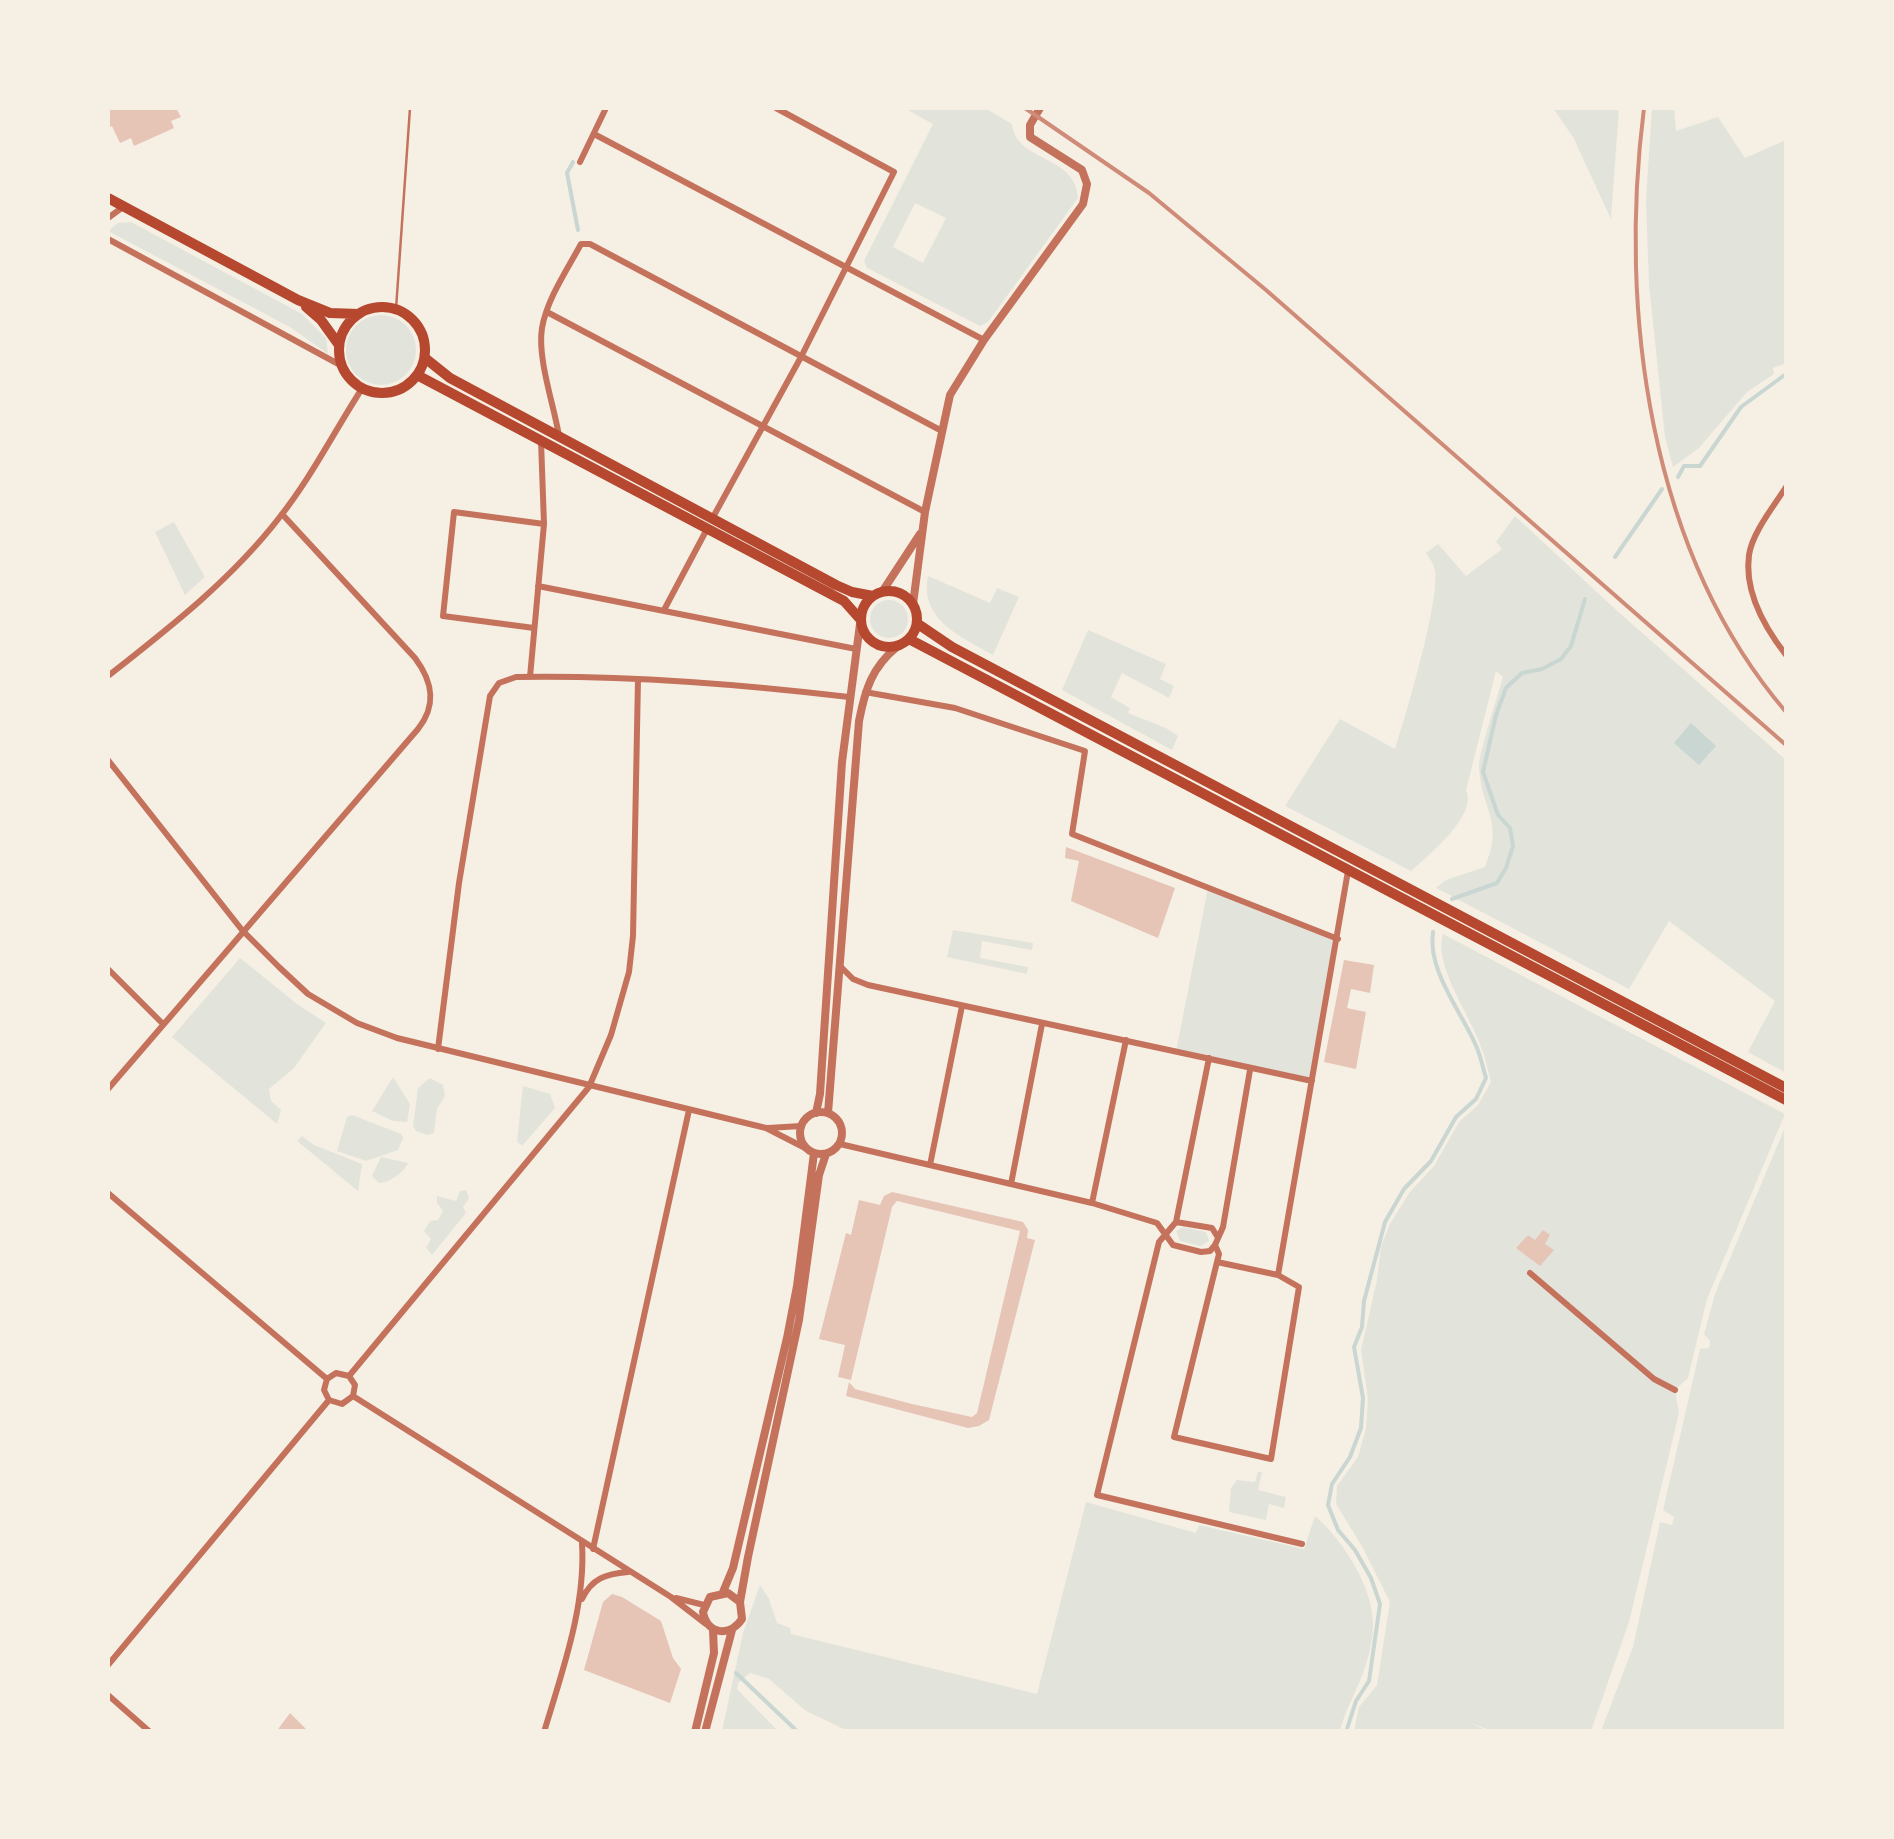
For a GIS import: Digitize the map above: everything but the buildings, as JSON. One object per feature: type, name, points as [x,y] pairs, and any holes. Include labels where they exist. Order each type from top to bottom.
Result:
[{"type":"main road","points":[[108,198],[298,300],[330,313],[359,314]]},
{"type":"main road","points":[[298,300],[322,320],[339,345]]},
{"type":"main road","points":[[372,308],[396,309],[412,318],[421,331],[425,358],[417,375],[403,388],[374,392],[356,384],[342,366],[339,345],[343,332],[359,314],[372,308]]},
{"type":"main road","points":[[425,358],[450,378],[559,436],[844,601],[868,639],[878,646],[897,647],[909,639],[918,624]]},
{"type":"main road","points":[[417,375],[852,592],[898,592],[913,604],[918,624],[952,648],[1786,1088]]},
{"type":"main road","points":[[860,622],[864,605],[878,594]]},
{"type":"main road","points":[[909,639],[1786,1100]]},
{"type":"street","points":[[580,162],[606,108]]},
{"type":"street","points":[[664,610],[894,172],[776,108]]},
{"type":"street","points":[[913,604],[940,430],[958,379],[1083,204],[1087,192],[1082,170],[1028,134],[1040,108]]},
{"type":"street","points":[[594,134],[984,340]]},
{"type":"street","points":[[108,218],[123,206]]},
{"type":"street","points":[[108,238],[342,366]]},
{"type":"street","points":[[559,436],[542,346],[546,312],[581,244],[590,244],[940,430]]},
{"type":"street","points":[[546,312],[925,512]]},
{"type":"street","points":[[108,676],[196,605],[261,540],[282,514],[363,387]]},
{"type":"street","points":[[530,677],[544,524],[542,440]]},
{"type":"street","points":[[1786,488],[1749,552],[1750,588],[1773,638],[1786,655]]},
{"type":"street","points":[[534,628],[442,616],[454,512],[544,524]]},
{"type":"street","points":[[108,1088],[418,730],[430,706],[429,680],[415,658],[282,514]]},
{"type":"street","points":[[878,594],[922,530]]},
{"type":"street","points":[[538,586],[856,649]]},
{"type":"street","points":[[766,1128],[802,1126],[816,1113],[820,1094],[842,762],[860,622]]},
{"type":"street","points":[[828,1113],[854,757],[865,692],[880,661],[897,647]]},
{"type":"street","points":[[438,1048],[473,792],[493,690],[505,679],[638,679],[747,685],[850,697]]},
{"type":"street","points":[[349,1376],[589,1086],[612,1035],[629,972],[633,936],[638,679]]},
{"type":"street","points":[[865,692],[955,708],[1085,751],[1072,834],[1338,938]]},
{"type":"street","points":[[108,760],[242,930],[308,994],[358,1023],[438,1048],[766,1128],[810,1151],[826,1154]]},
{"type":"street","points":[[1278,1276],[1348,870]]},
{"type":"street","points":[[838,964],[853,979],[868,986],[1312,1081]]},
{"type":"street","points":[[108,968],[164,1024]]},
{"type":"street","points":[[930,1165],[962,1006]]},
{"type":"street","points":[[1011,1184],[1042,1024]]},
{"type":"street","points":[[1092,1202],[1126,1040]]},
{"type":"street","points":[[1209,1058],[1176,1222],[1159,1242],[1098,1495],[1302,1544]]},
{"type":"street","points":[[705,1732],[732,1630],[742,1619],[740,1602],[788,1375],[819,1175],[826,1154],[840,1144],[1092,1202],[1157,1223],[1173,1246],[1210,1251],[1222,1228],[1250,1070]]},
{"type":"street","points":[[593,1549],[689,1110]]},
{"type":"street","points":[[816,1113],[828,1113],[841,1125],[840,1144]]},
{"type":"street","points":[[802,1126],[802,1143],[810,1151]]},
{"type":"street","points":[[723,1592],[742,1530],[798,1286],[810,1151]]},
{"type":"street","points":[[108,1192],[327,1379]]},
{"type":"street","points":[[1176,1222],[1212,1228],[1217,1236]]},
{"type":"street","points":[[1215,1245],[1218,1262],[1174,1437],[1271,1459],[1299,1286],[1278,1276],[1218,1262]]},
{"type":"street","points":[[1530,1273],[1643,1370],[1675,1390]]},
{"type":"street","points":[[336,1373],[349,1376],[355,1386],[353,1396],[342,1404],[329,1400],[324,1390],[327,1379],[336,1373]]},
{"type":"street","points":[[353,1396],[671,1597],[712,1629],[732,1630]]},
{"type":"street","points":[[108,1665],[329,1400]]},
{"type":"street","points":[[544,1732],[577,1609],[583,1576],[582,1542]]},
{"type":"street","points":[[577,1609],[592,1583],[612,1574],[630,1572]]},
{"type":"street","points":[[723,1592],[740,1602]]},
{"type":"street","points":[[695,1732],[714,1653],[712,1629],[703,1618],[704,1605],[710,1597],[723,1592]]},
{"type":"street","points":[[671,1597],[704,1605]]},
{"type":"street","points":[[108,1695],[150,1732]]},
{"type":"lane","points":[[396,309],[410,108]]},
{"type":"shaded area","points":[[904,108],[985,108],[1012,124],[1023,145],[1057,165],[1075,184],[1078,198],[988,322],[980,326],[867,268],[864,261],[933,124]],"holes":[[[915,203],[946,218],[923,263],[893,247]]]},
{"type":"shaded area","points":[[1553,108],[1619,108],[1611,219],[1573,137]]},
{"type":"shaded area","points":[[1652,108],[1674,108],[1676,131],[1718,117],[1745,158],[1786,140],[1786,363],[1773,368],[1774,374],[1747,392],[1699,448],[1673,467],[1665,437],[1649,285],[1646,200]]},
{"type":"shaded area","points":[[131,222],[302,314],[326,338],[328,354],[290,327],[108,231],[118,223]]},
{"type":"shaded area","points":[[381,315],[406,325],[416,350],[406,375],[381,385],[356,375],[346,350],[356,325]]},
{"type":"shaded area","points":[[1515,516],[1786,760],[1786,1073],[1748,1052],[1775,1001],[1669,921],[1629,989],[1436,888],[1446,880],[1485,867],[1490,851],[1492,827],[1479,768],[1503,677],[1496,671],[1466,790],[1465,811],[1450,834],[1411,871],[1285,806],[1340,719],[1395,749],[1433,602],[1434,567],[1426,553],[1438,544],[1466,576],[1502,549],[1496,542]]},
{"type":"shaded area","points":[[174,522],[205,577],[185,595],[155,532]]},
{"type":"shaded area","points":[[928,576],[990,603],[997,588],[1019,597],[993,655],[956,634],[936,616],[927,591]]},
{"type":"shaded area","points":[[889,600],[902,606],[908,619],[902,632],[889,638],[876,632],[870,619],[876,606]]},
{"type":"shaded area","points":[[1088,630],[1166,664],[1160,679],[1174,686],[1169,698],[1122,673],[1111,697],[1130,708],[1128,713],[1178,736],[1172,750],[1062,690]]},
{"type":"shaded area","points":[[1691,723],[1716,746],[1699,765],[1674,743]]},
{"type":"shaded area","points":[[1208,888],[1338,939],[1312,1081],[1176,1052]]},
{"type":"shaded area","points":[[953,930],[1033,943],[1032,950],[982,941],[980,958],[1028,967],[1027,974],[947,957]]},
{"type":"shaded area","points":[[1443,934],[1785,1114],[1707,1299],[1688,1378],[1675,1390],[1679,1413],[1629,1622],[1591,1731],[1492,1731],[1470,1723],[1487,1731],[1354,1731],[1359,1707],[1377,1685],[1390,1602],[1336,1504],[1337,1486],[1358,1457],[1366,1428],[1368,1399],[1361,1350],[1381,1246],[1409,1193],[1434,1166],[1459,1122],[1478,1105],[1491,1082],[1480,1044],[1447,974],[1441,946]]},
{"type":"shaded area","points":[[240,958],[326,1023],[294,1068],[269,1089],[271,1101],[281,1110],[277,1124],[172,1037]]},
{"type":"shaded area","points":[[393,1077],[410,1104],[407,1122],[393,1121],[372,1111]]},
{"type":"shaded area","points":[[430,1078],[443,1085],[445,1096],[437,1109],[434,1133],[427,1135],[413,1126],[418,1088]]},
{"type":"shaded area","points":[[523,1086],[550,1094],[555,1108],[522,1146],[517,1141]]},
{"type":"shaded area","points":[[352,1115],[401,1134],[398,1150],[366,1161],[337,1151],[347,1117]]},
{"type":"shaded area","points":[[1786,1125],[1786,1731],[1601,1731],[1633,1647],[1660,1522],[1672,1525],[1674,1517],[1663,1510],[1700,1349],[1709,1348],[1710,1341],[1704,1334],[1715,1294]]},
{"type":"shaded area","points":[[302,1136],[314,1145],[362,1164],[358,1191],[297,1141]]},
{"type":"shaded area","points":[[381,1157],[408,1163],[396,1176],[379,1183],[372,1176]]},
{"type":"shaded area","points":[[466,1190],[466,1213],[432,1255],[426,1248],[431,1239],[424,1231],[443,1211],[437,1196],[456,1201],[460,1191]]},
{"type":"shaded area","points":[[1183,1227],[1206,1232],[1209,1241],[1200,1246],[1180,1241],[1176,1231]]},
{"type":"shaded area","points":[[1258,1472],[1262,1472],[1258,1490],[1286,1497],[1284,1508],[1269,1504],[1266,1520],[1229,1512],[1231,1488],[1237,1480],[1255,1482]]},
{"type":"shaded area","points":[[1086,1502],[1196,1533],[1199,1525],[1304,1549],[1315,1516],[1355,1566],[1372,1611],[1368,1656],[1340,1731],[848,1731],[806,1711],[769,1679],[750,1673],[738,1683],[737,1689],[778,1731],[722,1731],[743,1633],[760,1585],[777,1623],[790,1628],[791,1634],[1037,1694]]},
{"type":"waterway","points":[[573,162],[567,173],[578,230]]},
{"type":"waterway","points":[[1678,477],[1684,466],[1700,466],[1741,407],[1786,374]]},
{"type":"waterway","points":[[1615,557],[1662,489]]},
{"type":"waterway","points":[[1452,899],[1497,883],[1506,868],[1513,846],[1510,828],[1498,815],[1483,772],[1496,715],[1506,688],[1522,673],[1561,659],[1571,646],[1585,599]]},
{"type":"waterway","points":[[1346,1732],[1356,1701],[1369,1681],[1380,1604],[1371,1578],[1338,1530],[1328,1505],[1332,1484],[1350,1457],[1361,1428],[1363,1398],[1354,1347],[1385,1222],[1404,1189],[1431,1161],[1456,1117],[1476,1099],[1486,1078],[1477,1048],[1440,976],[1433,932]]},
{"type":"waterway","points":[[736,1673],[798,1732]]},
{"type":"railway","points":[[1025,108],[1149,193],[1266,290],[1786,745]]},
{"type":"railway","points":[[1644,108],[1637,186],[1636,266],[1641,346],[1654,426],[1674,504],[1702,579],[1739,648],[1786,712]]}]
